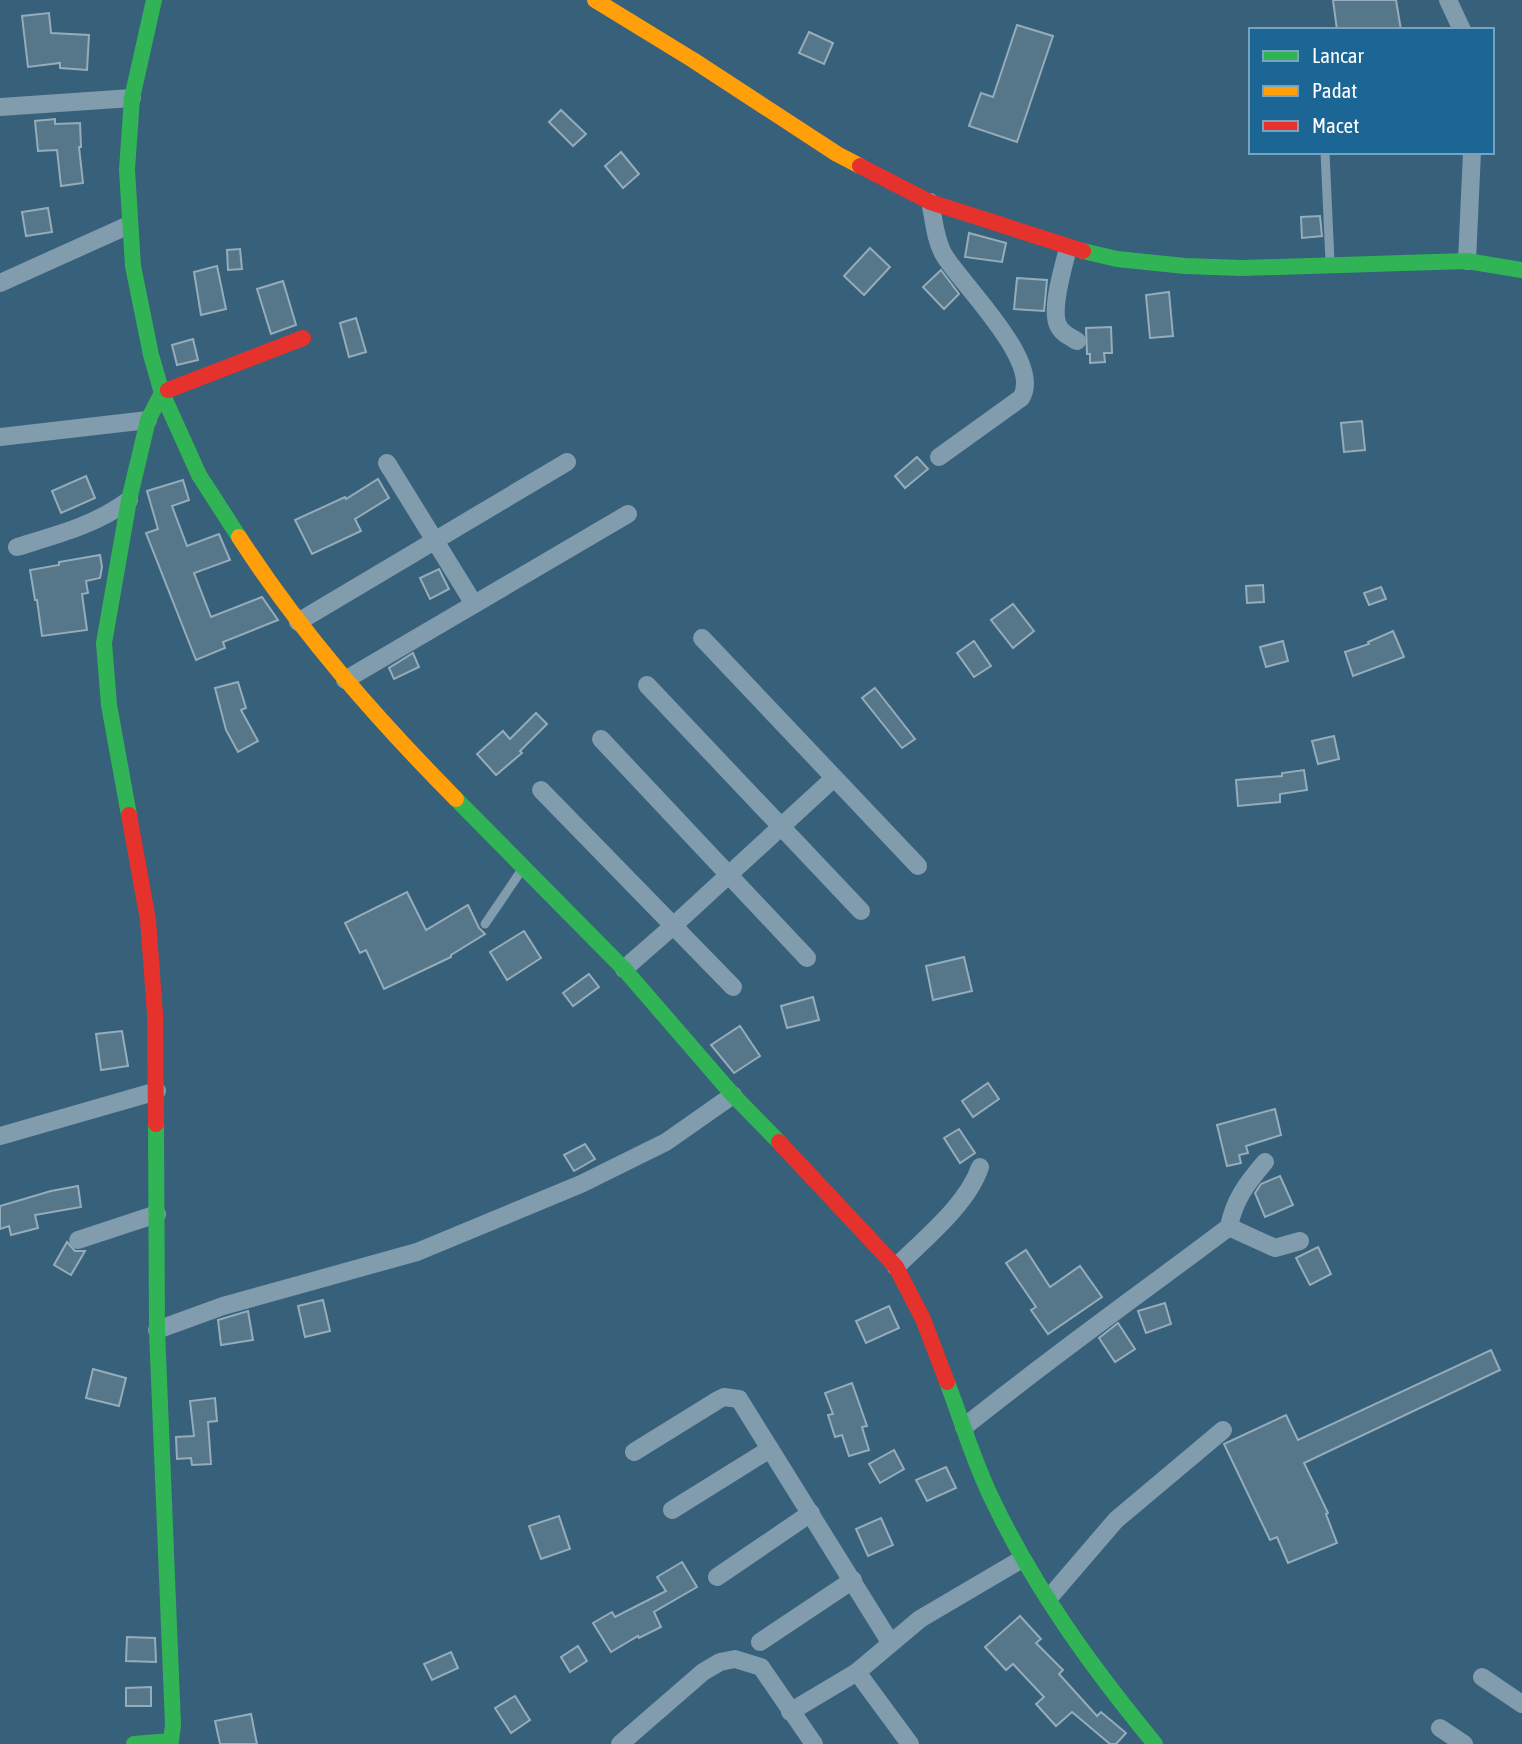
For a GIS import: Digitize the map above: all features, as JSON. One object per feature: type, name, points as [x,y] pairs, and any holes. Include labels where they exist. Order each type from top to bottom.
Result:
[{"type":"street","points":[[154,0],[132,98],[127,170],[129,225],[133,266],[150,355],[162,393],[199,475],[257,565],[345,680],[411,754],[624,969],[733,1095],[896,1267],[923,1319],[991,1498],[1022,1559],[1103,1681],[1155,1744]]},
{"type":"street","points":[[595,0],[837,154],[930,202],[1068,248],[1117,258],[1185,266],[1242,268],[1467,261],[1522,270]]},
{"type":"street","points":[[1448,0],[1461,28]]},
{"type":"street","points":[[0,107],[132,98]]},
{"type":"street","points":[[1467,261],[1472,154]]},
{"type":"street","points":[[930,202],[939,245],[945,257],[992,315],[1013,349],[1027,382],[1025,391],[1013,404],[939,457]]},
{"type":"street","points":[[0,283],[129,225]]},
{"type":"street","points":[[1068,248],[1055,314],[1059,328],[1077,341]]},
{"type":"street","points":[[135,1744],[171,1742],[173,1708],[157,1329],[155,1014],[148,920],[109,705],[104,643],[129,500],[148,420],[162,393],[303,338]]},
{"type":"street","points":[[0,437],[148,420]]},
{"type":"street","points":[[298,622],[567,462]]},
{"type":"street","points":[[387,463],[474,604]]},
{"type":"street","points":[[17,547],[81,527],[104,517],[129,500]]},
{"type":"street","points":[[345,680],[628,514]]},
{"type":"street","points":[[702,638],[918,866]]},
{"type":"street","points":[[647,685],[861,911]]},
{"type":"street","points":[[601,739],[807,958]]},
{"type":"street","points":[[624,969],[834,778]]},
{"type":"street","points":[[541,790],[733,987]]},
{"type":"street","points":[[0,1136],[157,1091]]},
{"type":"street","points":[[157,1329],[223,1306],[417,1252],[594,1178],[666,1142],[733,1095]]},
{"type":"street","points":[[964,1427],[1056,1354],[1229,1227],[1231,1214],[1241,1191],[1265,1162]]},
{"type":"street","points":[[896,1267],[963,1199],[976,1180],[980,1167]]},
{"type":"street","points":[[78,1240],[158,1214]]},
{"type":"street","points":[[1229,1227],[1275,1248],[1300,1241]]},
{"type":"street","points":[[634,1452],[718,1400],[730,1397],[739,1399],[890,1642]]},
{"type":"street","points":[[1049,1598],[1116,1520],[1223,1430]]},
{"type":"street","points":[[672,1510],[770,1449]]},
{"type":"street","points":[[717,1577],[811,1513]]},
{"type":"street","points":[[790,1712],[857,1672],[920,1619],[1022,1559]]},
{"type":"street","points":[[760,1642],[853,1580]]},
{"type":"street","points":[[620,1744],[703,1672],[720,1662],[735,1659],[761,1667],[814,1744]]},
{"type":"street","points":[[857,1672],[910,1744]]},
{"type":"street","points":[[1482,1677],[1522,1704]]},
{"type":"street","points":[[1440,1728],[1464,1744]]},
{"type":"lane","points":[[1325,154],[1330,265]]},
{"type":"lane","points":[[485,925],[524,867]]},
{"type":"building","points":[[1333,0],[1396,0],[1401,28],[1337,28]]},
{"type":"building","points":[[49,13],[51,33],[89,35],[87,70],[60,68],[60,63],[28,67],[22,16]]},
{"type":"building","points":[[1017,25],[1053,36],[1017,142],[969,126],[981,93],[993,97]]},
{"type":"building","points":[[809,32],[833,43],[824,64],[799,53]]},
{"type":"building","points":[[561,110],[586,134],[573,146],[549,122]]},
{"type":"building","points":[[55,119],[55,124],[80,123],[79,147],[83,183],[61,186],[57,150],[38,151],[35,121]]},
{"type":"building","points":[[621,152],[639,174],[623,188],[605,166]]},
{"type":"building","points":[[48,208],[52,232],[26,236],[22,212]]},
{"type":"building","points":[[1320,216],[1322,236],[1302,238],[1301,217]]},
{"type":"building","points":[[969,233],[1006,243],[1002,262],[965,257]]},
{"type":"building","points":[[870,248],[890,267],[864,295],[844,276]]},
{"type":"building","points":[[240,249],[242,269],[228,270],[227,250]]},
{"type":"building","points":[[217,266],[226,309],[201,315],[194,272]]},
{"type":"building","points":[[941,270],[959,294],[944,309],[923,287]]},
{"type":"building","points":[[1017,278],[1047,280],[1044,311],[1014,309]]},
{"type":"building","points":[[283,281],[296,325],[271,334],[257,289]]},
{"type":"building","points":[[1169,292],[1173,336],[1150,338],[1146,295]]},
{"type":"building","points":[[356,318],[366,352],[349,357],[340,323]]},
{"type":"building","points":[[1111,327],[1112,353],[1104,353],[1105,362],[1090,363],[1086,328]]},
{"type":"building","points":[[193,339],[198,360],[177,365],[172,345]]},
{"type":"building","points":[[1362,421],[1365,450],[1344,452],[1341,423]]},
{"type":"building","points":[[917,457],[928,469],[905,488],[895,476]]},
{"type":"building","points":[[86,476],[95,498],[61,513],[52,491]]},
{"type":"building","points":[[378,479],[389,498],[355,519],[361,531],[312,554],[295,520],[345,497],[346,499]]},
{"type":"building","points":[[183,480],[189,500],[172,506],[187,546],[219,534],[230,560],[194,573],[211,617],[262,597],[278,620],[223,642],[225,648],[196,660],[146,533],[158,529],[147,491]]},
{"type":"building","points":[[100,555],[100,578],[86,581],[88,593],[82,594],[87,630],[42,636],[30,570]]},
{"type":"building","points":[[439,569],[449,589],[430,599],[420,578]]},
{"type":"building","points":[[1263,585],[1264,602],[1247,603],[1246,586]]},
{"type":"building","points":[[1381,587],[1386,599],[1369,605],[1364,593]]},
{"type":"building","points":[[1013,604],[1034,631],[1013,648],[991,620]]},
{"type":"building","points":[[1393,631],[1404,657],[1353,676],[1345,652],[1369,644],[1368,642]]},
{"type":"building","points":[[974,641],[991,666],[974,677],[957,653]]},
{"type":"building","points":[[1283,641],[1288,661],[1266,667],[1260,647]]},
{"type":"building","points":[[413,653],[419,667],[394,679],[389,668]]},
{"type":"building","points":[[238,682],[246,708],[241,710],[258,741],[238,752],[226,730],[215,688]]},
{"type":"building","points":[[875,688],[915,739],[902,748],[862,698]]},
{"type":"building","points":[[536,713],[547,724],[520,751],[522,753],[496,775],[477,754],[503,731],[510,739]]},
{"type":"building","points":[[1334,736],[1339,759],[1318,764],[1312,741]]},
{"type":"building","points":[[1304,770],[1307,790],[1280,794],[1280,802],[1238,806],[1236,780],[1282,776],[1282,773]]},
{"type":"building","points":[[407,892],[426,930],[468,905],[479,928],[485,934],[451,957],[384,989],[366,950],[360,953],[345,923]]},
{"type":"building","points":[[524,931],[541,958],[507,980],[490,952]]},
{"type":"building","points":[[964,957],[972,991],[933,1000],[926,966]]},
{"type":"building","points":[[589,974],[599,987],[573,1006],[563,993]]},
{"type":"building","points":[[813,997],[819,1020],[787,1028],[781,1006]]},
{"type":"building","points":[[740,1026],[760,1056],[734,1073],[711,1045]]},
{"type":"building","points":[[122,1031],[128,1066],[101,1070],[96,1034]]},
{"type":"building","points":[[988,1083],[999,1099],[973,1117],[962,1101]]},
{"type":"building","points":[[1275,1109],[1281,1135],[1246,1146],[1248,1153],[1239,1155],[1241,1163],[1227,1166],[1217,1125]]},
{"type":"building","points":[[959,1129],[975,1153],[960,1163],[944,1138]]},
{"type":"building","points":[[585,1144],[595,1159],[574,1171],[564,1155]]},
{"type":"building","points":[[1280,1176],[1293,1205],[1265,1217],[1255,1193],[1261,1184]]},
{"type":"building","points":[[78,1186],[81,1207],[35,1215],[38,1228],[11,1235],[9,1226],[0,1229],[0,1206]]},
{"type":"building","points":[[67,1242],[75,1251],[85,1251],[71,1275],[54,1265]]},
{"type":"building","points":[[1318,1247],[1331,1274],[1310,1285],[1296,1258]]},
{"type":"building","points":[[1026,1250],[1050,1287],[1080,1266],[1102,1297],[1048,1334],[1031,1310],[1036,1307],[1006,1263]]},
{"type":"building","points":[[323,1300],[330,1331],[305,1337],[298,1306]]},
{"type":"building","points":[[1165,1303],[1171,1324],[1146,1333],[1138,1311]]},
{"type":"building","points":[[889,1306],[899,1328],[866,1343],[856,1321]]},
{"type":"building","points":[[248,1311],[253,1340],[221,1345],[218,1320]]},
{"type":"building","points":[[1118,1323],[1135,1349],[1115,1362],[1099,1338]]},
{"type":"building","points":[[1491,1350],[1500,1370],[1304,1463],[1328,1513],[1326,1514],[1337,1543],[1288,1563],[1277,1537],[1270,1540],[1224,1444],[1286,1415],[1298,1440]]},
{"type":"building","points":[[93,1369],[126,1378],[119,1406],[86,1398]]},
{"type":"building","points":[[852,1383],[867,1426],[862,1427],[869,1450],[849,1456],[842,1435],[835,1437],[828,1415],[833,1414],[825,1393]]},
{"type":"building","points":[[215,1398],[217,1421],[208,1422],[211,1464],[192,1465],[191,1458],[177,1459],[176,1437],[194,1436],[190,1401]]},
{"type":"building","points":[[894,1450],[904,1469],[880,1483],[869,1464]]},
{"type":"building","points":[[946,1467],[956,1488],[927,1501],[916,1480]]},
{"type":"building","points":[[559,1516],[570,1549],[541,1559],[529,1526]]},
{"type":"building","points":[[881,1518],[893,1545],[868,1556],[856,1529]]},
{"type":"building","points":[[682,1562],[697,1587],[654,1612],[661,1627],[639,1638],[638,1636],[611,1652],[593,1623],[612,1612],[615,1617],[666,1591],[657,1577]]},
{"type":"building","points":[[1020,1616],[1041,1639],[1036,1643],[1063,1670],[1059,1674],[1097,1716],[1101,1712],[1126,1733],[1116,1744],[1110,1744],[1072,1712],[1056,1726],[1036,1704],[1044,1697],[1013,1664],[1006,1670],[985,1647]]},
{"type":"building","points":[[127,1637],[155,1638],[156,1662],[126,1661]]},
{"type":"building","points":[[578,1646],[587,1661],[570,1672],[561,1657]]},
{"type":"building","points":[[451,1652],[458,1668],[432,1680],[424,1664]]},
{"type":"building","points":[[151,1687],[151,1706],[126,1706],[126,1688]]},
{"type":"building","points":[[515,1696],[530,1720],[511,1733],[495,1708]]},
{"type":"building","points":[[251,1714],[257,1744],[220,1744],[215,1721]]},
{"type":"traffic: fast","points":[[154,0],[132,98],[127,170],[133,266],[151,355],[162,393],[199,475],[239,537]]},
{"type":"traffic: fast","points":[[1083,251],[1117,259],[1185,266],[1242,268],[1467,261],[1522,270]]},
{"type":"traffic: fast","points":[[129,815],[109,705],[104,643],[129,500],[148,420],[162,393],[168,390]]},
{"type":"traffic: fast","points":[[456,799],[624,969],[733,1095],[779,1142]]},
{"type":"traffic: fast","points":[[134,1744],[171,1741],[173,1725],[157,1330],[156,1124]]},
{"type":"traffic: fast","points":[[947,1382],[986,1487],[1027,1566],[1109,1687],[1155,1744]]},
{"type":"traffic: slow","points":[[595,0],[860,166]]},
{"type":"traffic: slow","points":[[239,537],[288,607],[341,674],[456,799]]},
{"type":"traffic: jam","points":[[860,166],[930,202],[1083,251]]},
{"type":"traffic: jam","points":[[168,390],[303,338]]},
{"type":"traffic: jam","points":[[129,815],[148,920],[155,1014],[156,1124]]},
{"type":"traffic: jam","points":[[779,1142],[896,1267],[923,1319],[947,1382]]}]
